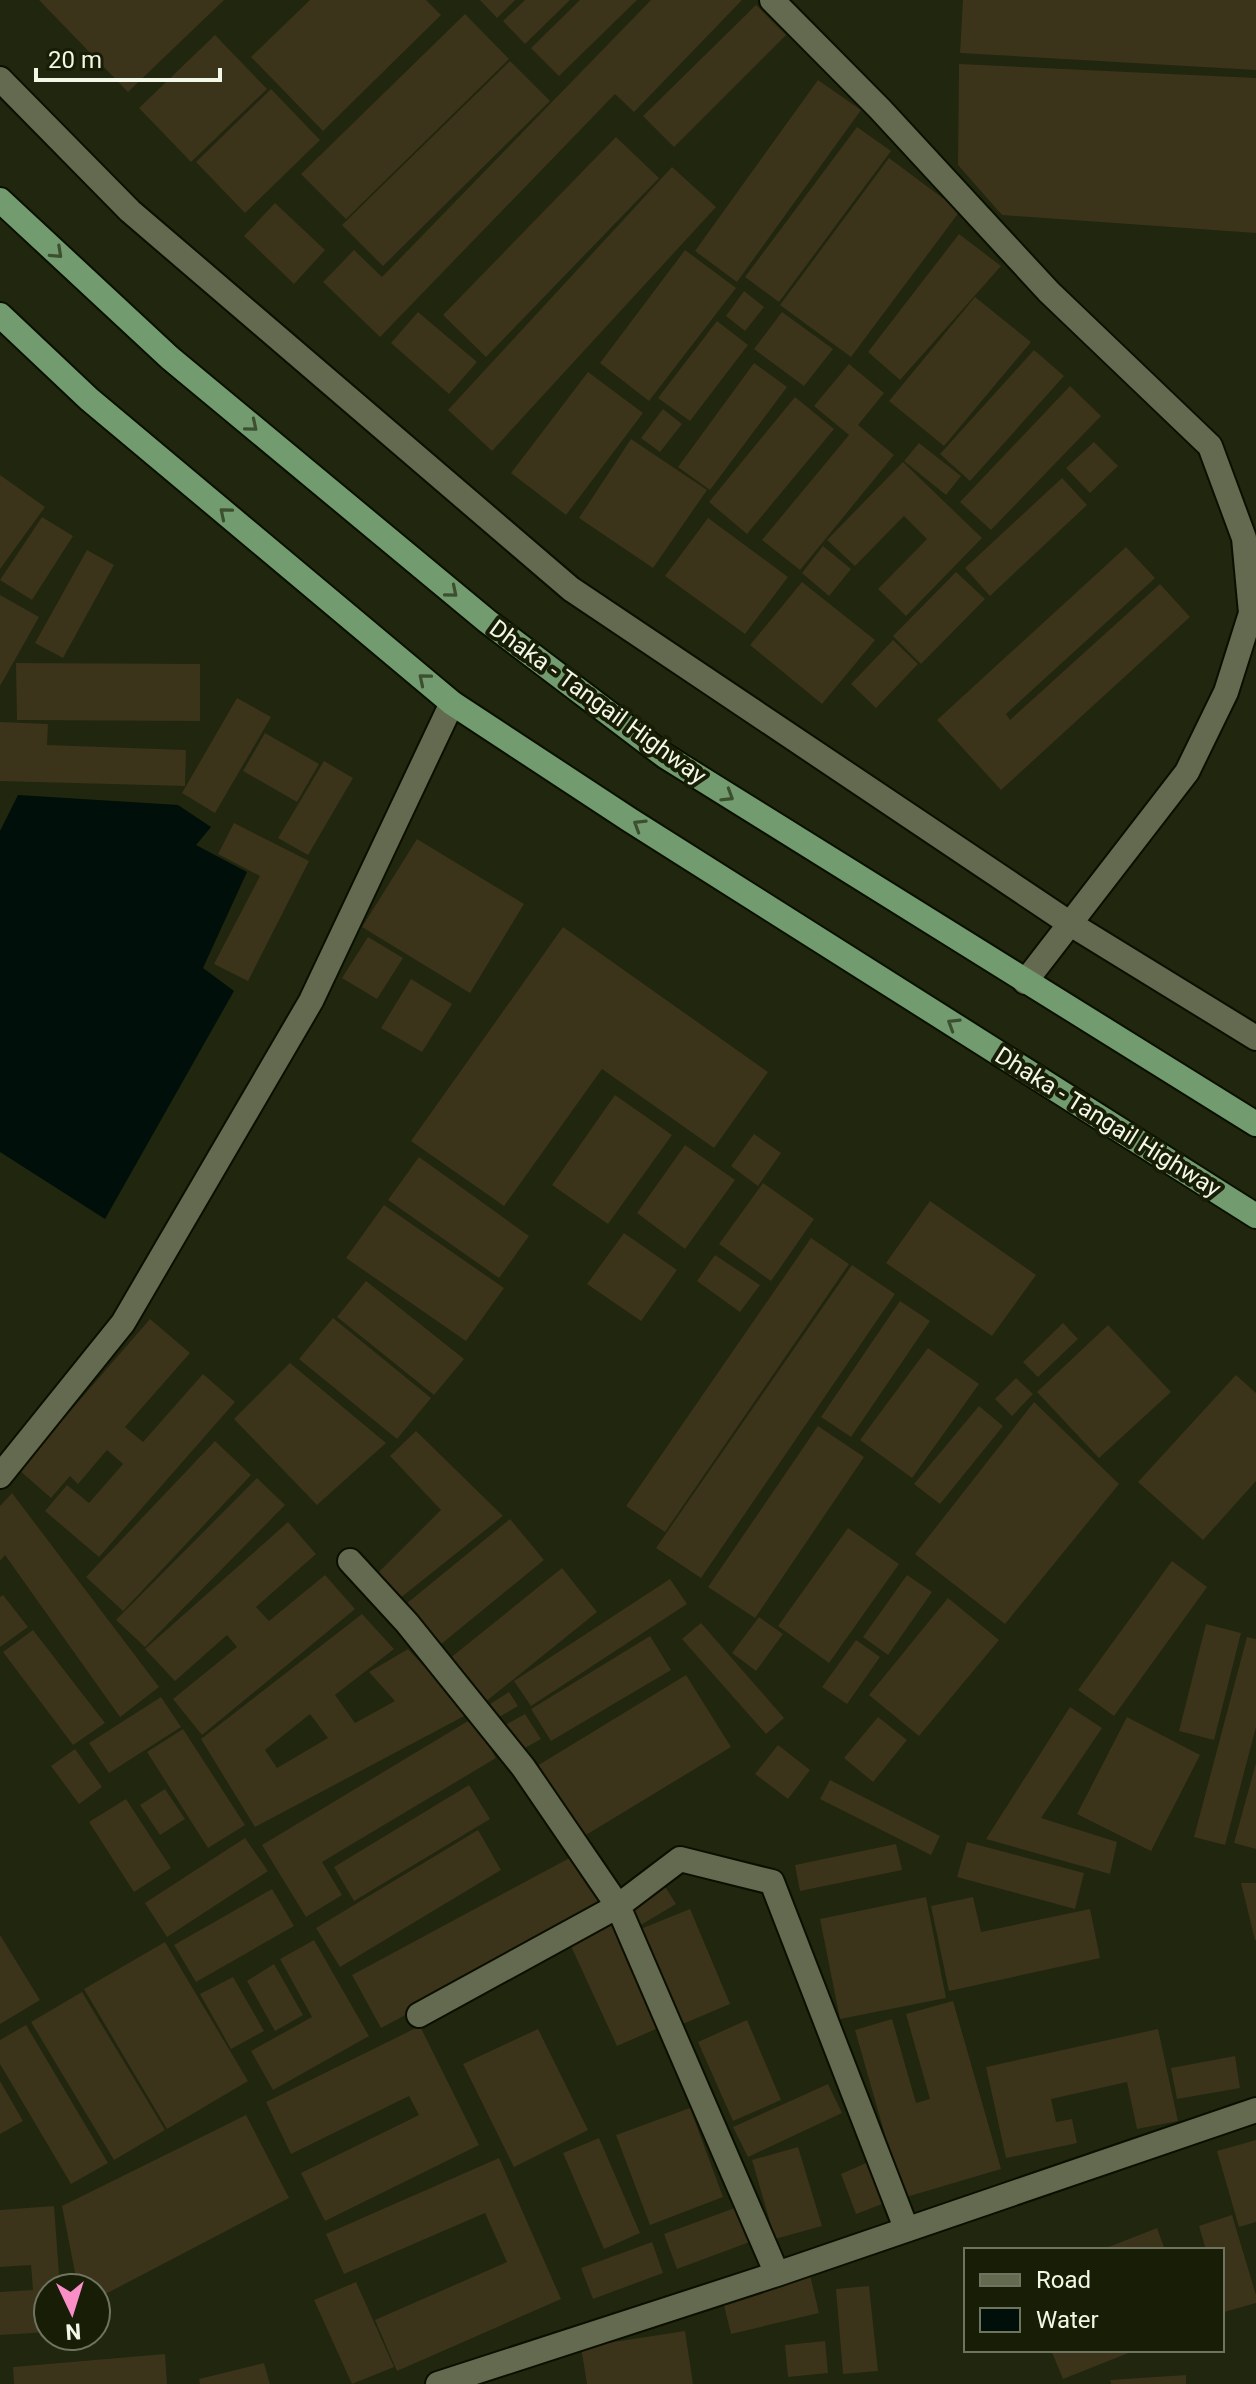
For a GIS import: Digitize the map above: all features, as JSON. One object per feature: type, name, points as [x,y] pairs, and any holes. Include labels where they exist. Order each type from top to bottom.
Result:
[{"type":"highway","name":"Dhaka - Tangail Highway","points":[[0,200],[170,358],[487,621],[665,756],[1256,1124]]},
{"type":"highway","name":"Dhaka - Tangail Highway","points":[[0,315],[89,399],[452,703],[630,820],[1256,1216]]},
{"type":"street","points":[[772,0],[880,109],[1049,292],[1210,446],[1244,538],[1251,613],[1226,692],[1187,772],[1025,982]]},
{"type":"street","points":[[0,79],[130,211],[571,589],[1069,923],[1256,1038]]},
{"type":"street","points":[[0,1476],[123,1323],[311,1001],[452,703]]},
{"type":"street","points":[[350,1561],[407,1623],[523,1767],[618,1906],[777,2274]]},
{"type":"street","points":[[419,2015],[618,1906],[680,1859],[772,1882],[906,2228]]},
{"type":"street","points":[[438,2384],[777,2274],[1256,2110]]},
{"type":"water","points":[[18,795],[178,805],[211,827],[196,845],[247,872],[203,968],[234,991],[105,1219],[0,1152],[0,831]]},
{"type":"building","points":[[39,0],[224,0],[128,92]]},
{"type":"building","points":[[310,0],[426,0],[441,15],[323,131],[251,57]]},
{"type":"building","points":[[480,0],[515,0],[497,18]]},
{"type":"building","points":[[525,0],[570,0],[525,44],[503,21]]},
{"type":"building","points":[[580,0],[637,0],[559,76],[531,48]]},
{"type":"building","points":[[651,0],[742,0],[634,112],[615,94],[380,337],[323,282],[354,250],[382,277]]},
{"type":"building","points":[[963,0],[1256,0],[1256,70],[960,53]]},
{"type":"building","points":[[756,5],[786,35],[674,147],[643,116]]},
{"type":"building","points":[[465,14],[509,59],[346,219],[301,174]]},
{"type":"building","points":[[215,35],[267,89],[191,162],[139,108]]},
{"type":"building","points":[[510,61],[550,101],[383,266],[342,225]]},
{"type":"building","points":[[959,64],[1256,78],[1256,233],[1002,215],[958,165]]},
{"type":"building","points":[[818,80],[861,110],[737,282],[695,251]]},
{"type":"building","points":[[271,89],[320,140],[245,213],[196,162]]},
{"type":"building","points":[[857,127],[891,151],[779,302],[745,277]]},
{"type":"building","points":[[616,137],[659,178],[486,357],[443,315]]},
{"type":"building","points":[[889,158],[960,211],[851,357],[780,305]]},
{"type":"building","points":[[672,167],[716,207],[492,451],[448,410]]},
{"type":"building","points":[[275,203],[325,250],[294,284],[244,236]]},
{"type":"building","points":[[959,234],[1001,266],[900,380],[868,352]]},
{"type":"building","points":[[685,250],[736,288],[649,401],[600,363]]},
{"type":"building","points":[[744,291],[764,307],[745,331],[726,316]]},
{"type":"building","points":[[975,297],[1031,342],[944,446],[889,401]]},
{"type":"building","points":[[418,312],[477,362],[449,394],[391,343]]},
{"type":"building","points":[[782,312],[833,349],[804,386],[754,349]]},
{"type":"building","points":[[717,321],[748,345],[690,421],[658,398]]},
{"type":"building","points":[[1034,350],[1064,376],[970,481],[940,454]]},
{"type":"building","points":[[754,363],[787,387],[710,490],[678,467]]},
{"type":"building","points":[[849,364],[884,393],[858,425],[894,455],[800,570],[762,540],[849,435],[814,406]]},
{"type":"building","points":[[588,372],[643,413],[566,515],[511,473]]},
{"type":"building","points":[[1070,386],[1101,416],[991,530],[960,502]]},
{"type":"building","points":[[795,397],[834,429],[747,534],[709,502]]},
{"type":"building","points":[[663,409],[682,424],[660,452],[641,438]]},
{"type":"building","points":[[631,439],[707,490],[653,568],[579,518]]},
{"type":"building","points":[[1094,442],[1118,466],[1090,493],[1066,468]]},
{"type":"building","points":[[919,443],[961,476],[946,495],[904,461]]},
{"type":"building","points":[[903,462],[982,538],[906,616],[878,589],[927,539],[904,516],[855,566],[827,540]]},
{"type":"building","points":[[0,475],[45,507],[0,569]]},
{"type":"building","points":[[1062,478],[1087,505],[990,596],[965,568]]},
{"type":"building","points":[[42,517],[73,536],[32,600],[0,580]]},
{"type":"building","points":[[708,518],[788,577],[745,634],[665,576]]},
{"type":"building","points":[[823,546],[851,569],[829,596],[802,573]]},
{"type":"building","points":[[1126,547],[1155,578],[1006,714],[1010,720],[1160,584],[1190,617],[1001,790],[937,720]]},
{"type":"building","points":[[87,550],[114,565],[63,658],[35,643]]},
{"type":"building","points":[[956,572],[985,599],[921,664],[893,636]]},
{"type":"building","points":[[802,582],[875,640],[822,704],[750,645]]},
{"type":"building","points":[[0,595],[39,617],[0,686]]},
{"type":"building","points":[[893,640],[918,664],[876,708],[851,684]]},
{"type":"building","points":[[16,663],[200,664],[200,721],[17,720]]},
{"type":"building","points":[[237,698],[271,717],[215,813],[182,793]]},
{"type":"building","points":[[0,722],[48,724],[47,745],[186,750],[185,786],[0,781]]},
{"type":"building","points":[[265,733],[319,764],[297,802],[243,771]]},
{"type":"building","points":[[324,761],[353,778],[308,855],[278,838]]},
{"type":"building","points":[[234,823],[309,861],[248,981],[214,964],[260,876],[218,854]]},
{"type":"building","points":[[417,839],[524,904],[470,993],[362,927]]},
{"type":"building","points":[[563,927],[768,1072],[714,1148],[602,1069],[504,1206],[411,1141]]},
{"type":"building","points":[[368,937],[403,958],[377,999],[342,978]]},
{"type":"building","points":[[411,979],[452,1004],[422,1052],[381,1028]]},
{"type":"building","points":[[615,1095],[672,1135],[608,1224],[552,1185]]},
{"type":"building","points":[[754,1134],[781,1153],[758,1186],[731,1166]]},
{"type":"building","points":[[685,1145],[735,1180],[685,1249],[637,1213]]},
{"type":"building","points":[[419,1157],[529,1236],[499,1278],[388,1200]]},
{"type":"building","points":[[763,1183],[814,1219],[771,1281],[719,1244]]},
{"type":"building","points":[[930,1201],[1036,1275],[992,1336],[886,1263]]},
{"type":"building","points":[[384,1205],[504,1288],[466,1341],[346,1258]]},
{"type":"building","points":[[624,1233],[677,1270],[641,1321],[587,1284]]},
{"type":"building","points":[[811,1238],[849,1264],[665,1532],[626,1506]]},
{"type":"building","points":[[715,1255],[760,1285],[740,1312],[697,1281]]},
{"type":"building","points":[[852,1265],[895,1294],[701,1578],[656,1548]]},
{"type":"building","points":[[366,1281],[464,1359],[434,1395],[337,1317]]},
{"type":"building","points":[[900,1301],[930,1321],[851,1437],[821,1417]]},
{"type":"building","points":[[333,1318],[431,1398],[397,1439],[299,1359]]},
{"type":"building","points":[[150,1319],[190,1353],[125,1427],[143,1442],[203,1374],[235,1402],[99,1557],[45,1511],[67,1485],[89,1503],[123,1464],[107,1450],[78,1484],[70,1476],[51,1498],[19,1470]]},
{"type":"building","points":[[1063,1323],[1078,1339],[1038,1377],[1023,1362]]},
{"type":"building","points":[[1108,1325],[1171,1392],[1099,1458],[1037,1392]]},
{"type":"building","points":[[928,1348],[979,1384],[912,1478],[860,1440]]},
{"type":"building","points":[[290,1363],[386,1443],[317,1505],[234,1419]]},
{"type":"building","points":[[1236,1375],[1256,1393],[1256,1481],[1203,1540],[1138,1482]]},
{"type":"building","points":[[1016,1378],[1033,1394],[1012,1416],[995,1399]]},
{"type":"building","points":[[1034,1402],[1119,1484],[1005,1624],[915,1554]]},
{"type":"building","points":[[979,1406],[1003,1426],[940,1504],[914,1484]]},
{"type":"building","points":[[818,1426],[864,1457],[755,1618],[708,1587]]},
{"type":"building","points":[[416,1431],[503,1516],[399,1599],[375,1576],[441,1510],[390,1456]]},
{"type":"building","points":[[215,1441],[251,1475],[123,1611],[86,1577]]},
{"type":"building","points":[[257,1478],[285,1505],[145,1647],[116,1620]]},
{"type":"building","points":[[12,1493],[159,1687],[120,1717],[5,1555],[0,1561],[0,1506]]},
{"type":"building","points":[[510,1519],[544,1560],[440,1645],[406,1604]]},
{"type":"building","points":[[288,1522],[316,1554],[256,1607],[269,1621],[325,1575],[355,1609],[202,1735],[173,1699],[237,1647],[227,1635],[175,1681],[145,1649]]},
{"type":"building","points":[[848,1528],[899,1564],[829,1663],[778,1626]]},
{"type":"building","points":[[1172,1561],[1207,1587],[1114,1716],[1078,1690]]},
{"type":"building","points":[[562,1568],[597,1612],[484,1703],[449,1659]]},
{"type":"building","points":[[907,1575],[932,1592],[888,1655],[863,1637]]},
{"type":"building","points":[[670,1579],[687,1604],[531,1706],[514,1681]]},
{"type":"building","points":[[3,1595],[28,1627],[0,1647],[0,1597]]},
{"type":"building","points":[[948,1598],[999,1640],[919,1736],[869,1695]]},
{"type":"building","points":[[362,1614],[394,1649],[335,1695],[355,1723],[395,1701],[369,1672],[408,1649],[468,1714],[255,1827],[201,1739]],"holes":[[[310,1714],[328,1738],[277,1768],[265,1750]]]},
{"type":"building","points":[[759,1617],[783,1634],[756,1671],[732,1653]]},
{"type":"building","points":[[701,1623],[784,1718],[766,1734],[682,1639]]},
{"type":"building","points":[[1206,1624],[1241,1633],[1214,1740],[1179,1731]]},
{"type":"building","points":[[33,1630],[105,1723],[73,1745],[3,1652]]},
{"type":"building","points":[[650,1636],[671,1670],[551,1741],[531,1709]]},
{"type":"building","points":[[1247,1637],[1256,1639],[1256,1727],[1225,1845],[1194,1837]]},
{"type":"building","points":[[856,1640],[880,1657],[847,1704],[822,1687]]},
{"type":"building","points":[[686,1675],[731,1747],[581,1838],[537,1766]]},
{"type":"building","points":[[509,1692],[518,1706],[494,1720],[487,1706]]},
{"type":"building","points":[[161,1697],[181,1727],[109,1773],[89,1743]]},
{"type":"building","points":[[1070,1707],[1102,1728],[1041,1818],[1117,1842],[1110,1874],[986,1839]]},
{"type":"building","points":[[525,1714],[541,1739],[518,1752],[502,1727]]},
{"type":"building","points":[[878,1717],[907,1740],[873,1782],[844,1758]]},
{"type":"building","points":[[1127,1717],[1200,1755],[1151,1851],[1077,1814]]},
{"type":"building","points":[[473,1718],[496,1758],[322,1862],[342,1895],[306,1917],[262,1845]]},
{"type":"building","points":[[183,1729],[245,1825],[208,1848],[147,1752]]},
{"type":"building","points":[[778,1745],[810,1770],[788,1799],[755,1774]]},
{"type":"building","points":[[75,1749],[102,1787],[79,1804],[51,1766]]},
{"type":"building","points":[[1256,1763],[1256,1849],[1234,1843]]},
{"type":"building","points":[[830,1780],[940,1836],[931,1855],[820,1799]]},
{"type":"building","points":[[469,1785],[490,1819],[354,1901],[334,1867]]},
{"type":"building","points":[[165,1789],[185,1819],[160,1835],[140,1805]]},
{"type":"building","points":[[126,1799],[171,1868],[134,1892],[89,1822]]},
{"type":"building","points":[[478,1830],[501,1870],[340,1967],[316,1928]]},
{"type":"building","points":[[245,1838],[268,1871],[167,1937],[145,1903]]},
{"type":"building","points":[[967,1842],[1084,1873],[1075,1909],[957,1877]]},
{"type":"building","points":[[896,1844],[902,1870],[800,1891],[795,1865]]},
{"type":"building","points":[[577,1854],[606,1908],[381,2028],[352,1975]]},
{"type":"building","points":[[1241,1883],[1256,1883],[1256,1940],[1255,1940]]},
{"type":"building","points":[[664,1885],[676,1904],[634,1929],[624,1910]]},
{"type":"building","points":[[272,1889],[294,1926],[196,1982],[174,1945]]},
{"type":"building","points":[[926,1897],[946,1998],[840,2019],[820,1919]]},
{"type":"building","points":[[973,1897],[981,1932],[1090,1909],[1100,1958],[949,1991],[931,1906]]},
{"type":"building","points":[[690,1909],[730,2004],[678,2026],[638,1930]]},
{"type":"building","points":[[617,1922],[665,2025],[617,2046],[570,1944]]},
{"type":"building","points":[[0,1935],[40,2000],[0,2024]]},
{"type":"building","points":[[314,1940],[369,2036],[273,2090],[251,2051],[312,2017],[280,1959]]},
{"type":"building","points":[[165,1942],[248,2081],[167,2129],[84,1989]]},
{"type":"building","points":[[274,1964],[303,2015],[275,2031],[247,1981]]},
{"type":"building","points":[[233,1977],[264,2031],[231,2049],[200,1994]]},
{"type":"building","points":[[82,1992],[165,2130],[114,2160],[31,2022]]},
{"type":"building","points":[[953,2001],[1001,2169],[903,2198],[855,2030],[892,2019],[916,2103],[930,2099],[906,2014]]},
{"type":"building","points":[[747,2020],[781,2100],[733,2121],[698,2042]]},
{"type":"building","points":[[26,2025],[108,2163],[71,2184],[0,2064],[0,2040]]},
{"type":"building","points":[[420,2026],[479,2145],[325,2221],[301,2173],[419,2115],[409,2096],[291,2154],[266,2102]]},
{"type":"building","points":[[538,2029],[588,2130],[514,2167],[463,2064]]},
{"type":"building","points":[[1158,2029],[1178,2121],[1137,2129],[1127,2082],[1051,2099],[1056,2122],[1072,2119],[1077,2143],[1006,2158],[986,2067]]},
{"type":"building","points":[[1235,2056],[1240,2088],[1177,2099],[1171,2068]]},
{"type":"building","points":[[0,2081],[23,2121],[0,2134]]},
{"type":"building","points":[[828,2084],[842,2113],[748,2157],[733,2127]]},
{"type":"building","points":[[690,2108],[723,2197],[650,2225],[616,2135]]},
{"type":"building","points":[[246,2115],[289,2198],[112,2291],[112,2272],[75,2272],[62,2206]]},
{"type":"building","points":[[599,2138],[640,2233],[604,2249],[563,2153]]},
{"type":"building","points":[[1256,2140],[1256,2222],[1239,2227],[1217,2151]]},
{"type":"building","points":[[798,2147],[822,2226],[775,2239],[752,2160]]},
{"type":"building","points":[[499,2158],[561,2299],[397,2371],[375,2320],[507,2262],[485,2213],[344,2274],[326,2234]]},
{"type":"building","points":[[873,2160],[890,2201],[856,2214],[841,2174]]},
{"type":"building","points":[[743,2205],[755,2240],[677,2269],[664,2234]]},
{"type":"building","points":[[54,2206],[59,2272],[32,2272],[32,2278],[31,2265],[0,2267],[0,2210]]},
{"type":"building","points":[[1232,2215],[1256,2303],[1224,2312],[1224,2248],[1205,2248],[1199,2226]]},
{"type":"building","points":[[1157,2228],[1164,2248],[1106,2248]]},
{"type":"building","points":[[652,2242],[663,2273],[593,2299],[581,2268]]},
{"type":"building","points":[[810,2275],[819,2313],[731,2334],[722,2297]]},
{"type":"building","points":[[356,2282],[394,2367],[352,2384],[314,2300]]},
{"type":"building","points":[[869,2286],[878,2371],[843,2374],[836,2289]]},
{"type":"building","points":[[32,2290],[32,2333],[0,2335],[0,2292]]},
{"type":"building","points":[[685,2331],[693,2384],[587,2384],[581,2347]]},
{"type":"building","points":[[825,2341],[828,2373],[788,2377],[785,2345]]},
{"type":"building","points":[[1052,2352],[1131,2352],[1063,2379]]},
{"type":"building","points":[[165,2354],[167,2384],[14,2384],[13,2367]]},
{"type":"building","points":[[264,2363],[270,2384],[200,2384],[199,2379]]},
{"type":"building","points":[[1186,2375],[1186,2384],[1111,2384],[1110,2380]]}]
